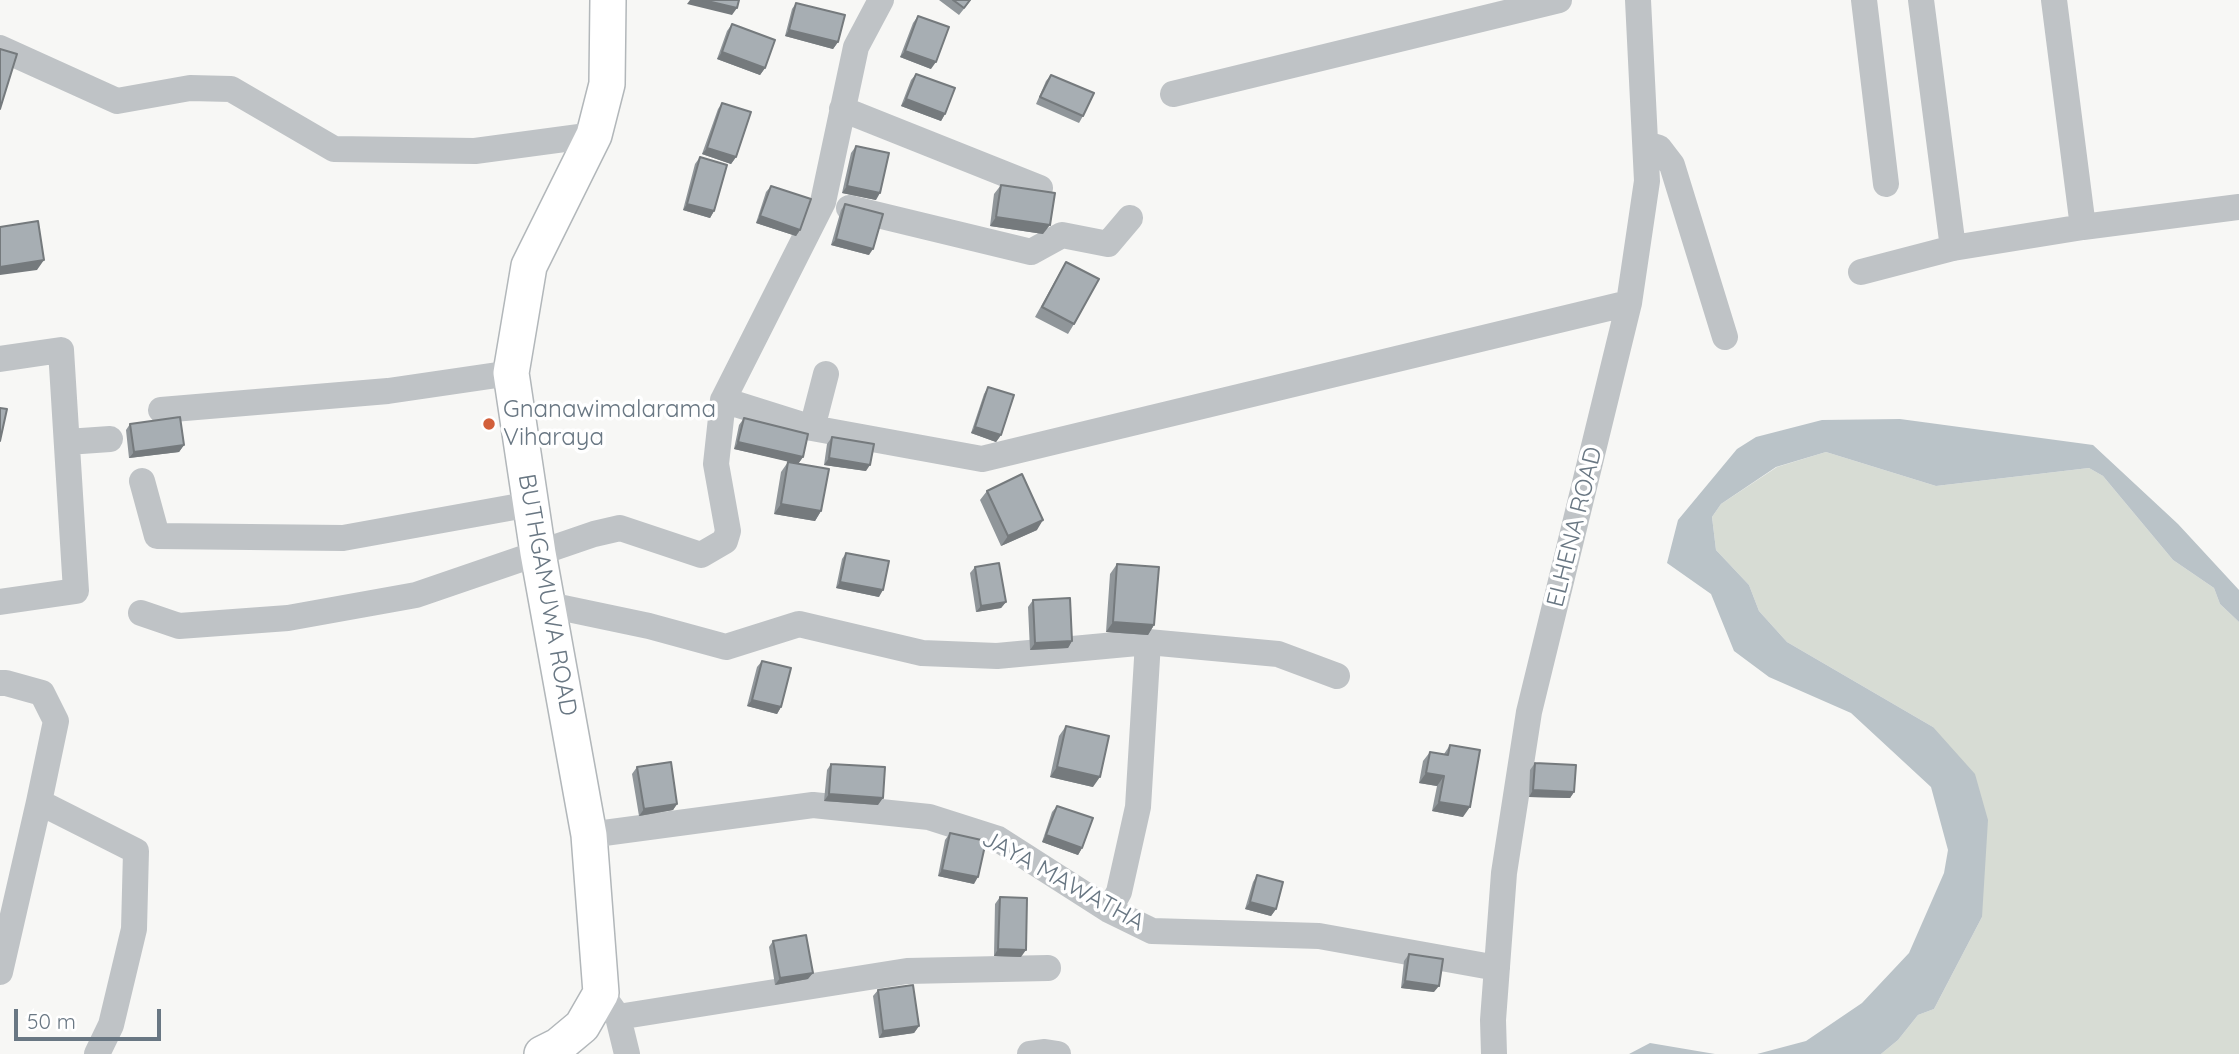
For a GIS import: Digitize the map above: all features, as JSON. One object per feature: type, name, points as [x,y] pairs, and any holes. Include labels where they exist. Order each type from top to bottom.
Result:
[{"type":"main road","name":"BUTHGAMUWA ROAD","points":[[608,0],[607,84],[593,135],[529,266],[511,373],[538,553],[589,835],[610,1005]]},
{"type":"main road","points":[[542,1054],[558,1046],[610,1005]]},
{"type":"street","points":[[141,613],[179,626],[288,618],[416,595],[594,534],[620,528],[701,555],[725,541],[728,531],[716,464],[723,400],[824,202],[856,47],[881,0]]},
{"type":"street","points":[[1173,94],[1559,0]]},
{"type":"street","name":"ELHENA ROAD","points":[[1494,1054],[1493,1020],[1504,873],[1529,712],[1629,303],[1647,181],[1638,0]]},
{"type":"street","points":[[1864,0],[1886,184]]},
{"type":"street","points":[[1921,0],[1953,248]]},
{"type":"street","points":[[2054,0],[2082,227]]},
{"type":"street","points":[[0,48],[117,101],[190,88],[231,89],[334,149],[475,150],[593,135]]},
{"type":"street","points":[[842,109],[1040,188]]},
{"type":"street","points":[[1646,144],[1659,148],[1672,165],[1725,337]]},
{"type":"street","points":[[824,202],[1031,252],[1062,235],[1108,244],[1130,218]]},
{"type":"street","points":[[1861,272],[1953,248],[2082,227],[2239,207]]},
{"type":"street","points":[[723,400],[812,428],[982,459],[1629,303]]},
{"type":"street","points":[[0,359],[61,351],[76,591],[0,601]]},
{"type":"street","points":[[161,410],[388,391],[511,373]]},
{"type":"street","points":[[812,428],[826,374]]},
{"type":"street","points":[[66,442],[110,439]]},
{"type":"street","points":[[142,481],[157,536],[343,538],[531,504]]},
{"type":"street","points":[[549,605],[649,626],[726,647],[799,624],[922,653],[997,656],[1148,642],[1278,654],[1337,677]]},
{"type":"street","points":[[1108,910],[1119,892],[1138,807],[1148,642]]},
{"type":"street","points":[[0,683],[6,682],[42,693],[56,721],[0,972]]},
{"type":"street","points":[[40,802],[136,851],[134,929],[111,1025],[97,1054]]},
{"type":"street","name":"JAYA MAWATHA","points":[[589,835],[813,805],[929,817],[998,839],[1108,910],[1152,931],[1319,936],[1497,968]]},
{"type":"street","points":[[627,1054],[610,1005],[907,971],[1048,968]]},
{"type":"street","points":[[1030,1054],[1058,1054]]},
{"type":"shaded area","points":[[1900,419],[2093,445],[2178,524],[2239,590],[2239,622],[2220,604],[2214,588],[2173,560],[2103,476],[2089,468],[1936,486],[1826,452],[1776,467],[1721,504],[1712,517],[1716,550],[1749,585],[1759,611],[1787,642],[1933,727],[1975,774],[1988,820],[1982,917],[1934,1009],[1918,1015],[1898,1040],[1881,1054],[1757,1054],[1806,1041],[1862,1003],[1909,953],[1944,873],[1948,850],[1931,787],[1851,713],[1769,677],[1734,651],[1711,594],[1667,563],[1678,520],[1737,449],[1756,437],[1822,420]]},
{"type":"shaded area","points":[[1826,452],[1936,486],[2089,468],[2103,476],[2173,560],[2214,588],[2220,604],[2239,622],[2239,1054],[1881,1054],[1898,1040],[1918,1015],[1934,1009],[1982,917],[1933,727],[1787,642],[1759,611],[1749,585],[1716,550],[1712,517],[1721,504],[1777,467]]},
{"type":"shaded area","points":[[1650,1043],[1715,1054],[1629,1054]]},
{"type":"building","points":[[703,0],[739,0],[737,8]]},
{"type":"building","points":[[953,0],[970,0],[964,8]]},
{"type":"building","points":[[796,3],[845,15],[838,42],[789,30]]},
{"type":"building","points":[[918,16],[949,27],[936,62],[905,51]]},
{"type":"building","points":[[732,24],[775,40],[765,68],[722,52]]},
{"type":"building","points":[[0,49],[17,54],[0,109]]},
{"type":"building","points":[[916,74],[955,88],[945,114],[906,99]]},
{"type":"building","points":[[1051,75],[1094,93],[1083,116],[1040,97]]},
{"type":"building","points":[[722,103],[751,112],[736,157],[707,148]]},
{"type":"building","points":[[856,146],[889,153],[880,193],[847,186]]},
{"type":"building","points":[[700,157],[727,165],[714,211],[687,204]]},
{"type":"building","points":[[1001,185],[1055,193],[1050,225],[996,217]]},
{"type":"building","points":[[771,186],[811,199],[800,230],[760,216]]},
{"type":"building","points":[[845,204],[883,214],[873,249],[836,239]]},
{"type":"building","points":[[38,221],[44,260],[0,267],[0,227]]},
{"type":"building","points":[[1066,262],[1099,279],[1074,324],[1042,307]]},
{"type":"building","points":[[988,387],[1014,395],[1001,435],[975,427]]},
{"type":"building","points":[[0,408],[7,409],[0,441]]},
{"type":"building","points":[[180,417],[184,445],[134,452],[130,424]]},
{"type":"building","points":[[744,418],[808,434],[803,457],[738,442]]},
{"type":"building","points":[[832,437],[874,444],[870,465],[829,458]]},
{"type":"building","points":[[788,462],[829,469],[821,511],[781,504]]},
{"type":"building","points":[[1022,474],[1043,520],[1008,536],[987,491]]},
{"type":"building","points":[[846,553],[889,561],[883,590],[840,582]]},
{"type":"building","points":[[999,563],[1006,602],[981,606],[975,567]]},
{"type":"building","points":[[1117,564],[1159,567],[1154,625],[1113,622]]},
{"type":"building","points":[[1070,598],[1072,641],[1035,643],[1033,600]]},
{"type":"building","points":[[762,661],[791,668],[781,707],[752,700]]},
{"type":"building","points":[[1066,726],[1109,736],[1100,777],[1057,767]]},
{"type":"building","points":[[1450,745],[1480,750],[1470,807],[1439,802],[1444,776],[1426,773],[1430,752],[1448,755]]},
{"type":"building","points":[[671,762],[677,804],[644,809],[637,767]]},
{"type":"building","points":[[1535,763],[1576,765],[1574,792],[1533,790]]},
{"type":"building","points":[[831,764],[885,767],[883,798],[829,794]]},
{"type":"building","points":[[1057,806],[1093,818],[1082,848],[1046,835]]},
{"type":"building","points":[[950,833],[986,841],[978,877],[942,870]]},
{"type":"building","points":[[1257,875],[1283,882],[1276,909],[1250,902]]},
{"type":"building","points":[[1000,897],[1027,898],[1026,950],[998,949]]},
{"type":"building","points":[[806,935],[813,973],[780,978],[773,941]]},
{"type":"building","points":[[1409,954],[1443,959],[1439,986],[1405,981]]},
{"type":"building","points":[[913,985],[919,1026],[883,1031],[878,990]]},
{"type":"place","name":"Gnanawimalarama Viharaya","points":[[489,424]]}]
